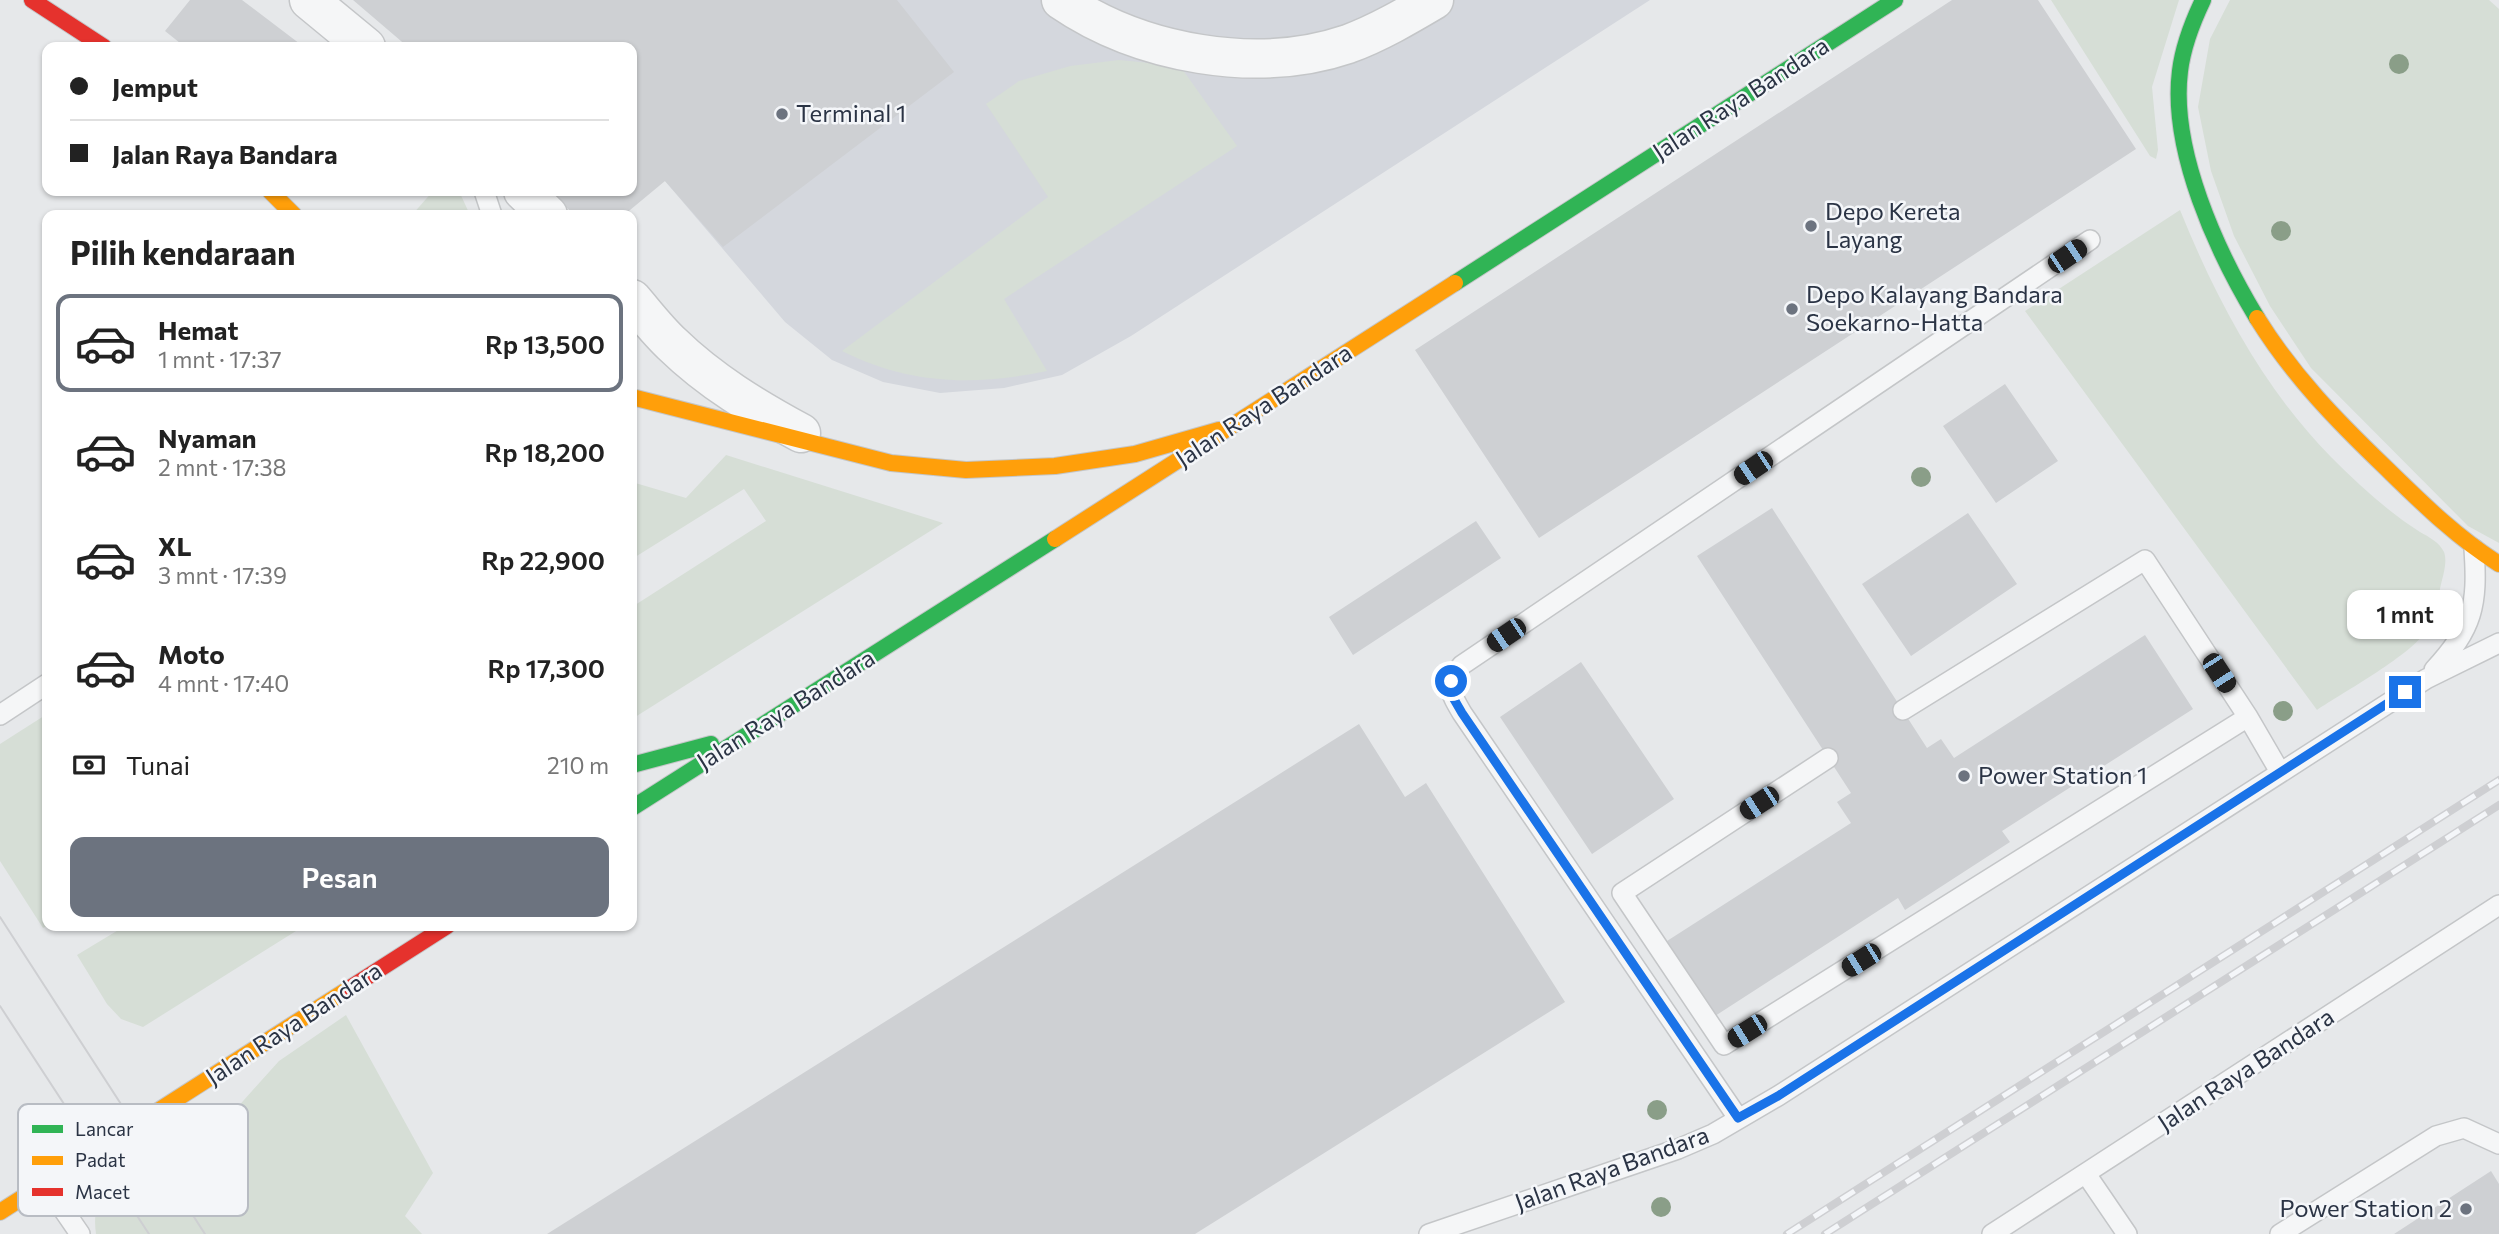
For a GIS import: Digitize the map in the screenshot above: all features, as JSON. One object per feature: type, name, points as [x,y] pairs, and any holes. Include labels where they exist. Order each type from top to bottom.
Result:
[{"type":"main road","points":[[32,0],[96,42]]},
{"type":"main road","name":"Jalan Raya Bandara","points":[[637,805],[1235,425],[1895,0]]},
{"type":"main road","points":[[2203,0],[2187,37],[2178,94],[2181,127],[2202,204],[2256,319],[2317,400],[2421,502],[2474,549],[2499,564]]},
{"type":"main road","points":[[275,196],[289,210]]},
{"type":"main road","points":[[637,398],[891,463],[966,470],[1055,466],[1135,454],[1235,425]]},
{"type":"main road","points":[[637,764],[748,734]]},
{"type":"main road","name":"Jalan Raya Bandara","points":[[169,1104],[439,931]]},
{"type":"main road","name":"Jalan Raya Bandara","points":[[0,1212],[18,1200]]},
{"type":"street","points":[[309,0],[360,42]]},
{"type":"street","points":[[1061,0],[1113,29],[1157,44],[1201,55],[1251,59],[1347,44],[1392,24],[1434,0]]},
{"type":"street","points":[[528,196],[543,210]]},
{"type":"street","points":[[637,305],[671,343],[711,378],[757,410],[828,448]]},
{"type":"lane","points":[[1738,1118],[1462,713],[1451,694],[1451,681],[1462,665],[2090,240]]},
{"type":"lane","points":[[2426,679],[2456,646],[2470,619],[2475,594],[2474,549]]},
{"type":"lane","points":[[1903,710],[2146,560],[2280,772]]},
{"type":"lane","name":"Jalan Raya Bandara","points":[[1429,1234],[1678,1149],[1713,1134],[1778,1096],[2426,679],[2499,643]]},
{"type":"lane","points":[[0,715],[42,687]]},
{"type":"lane","points":[[1828,758],[1622,893],[1724,1045],[2248,718]]},
{"type":"lane","name":"Jalan Raya Bandara","points":[[1992,1234],[2499,905]]},
{"type":"lane","points":[[2280,1234],[2435,1136],[2464,1128],[2499,1144]]},
{"type":"lane","points":[[2086,1174],[2127,1234]]},
{"type":"lane","points":[[68,1216],[80,1234]]},
{"type":"shaded area","points":[[561,0],[1650,0],[1131,336],[1062,375],[1004,388],[940,393],[883,382],[832,360],[785,322],[665,181],[701,151],[637,82],[637,42],[599,42]]},
{"type":"shaded area","points":[[2051,0],[2179,0],[2152,87],[2158,150],[2156,159],[2150,156]]},
{"type":"shaded area","points":[[2230,0],[2489,0],[2499,9],[2499,543],[2468,526],[2311,368],[2270,306],[2234,236],[2211,171],[2198,107],[2210,39]]},
{"type":"shaded area","points":[[1119,60],[1180,66],[1237,146],[1004,299],[1047,371],[994,379],[943,379],[892,371],[842,351],[1048,197],[986,104],[1019,81],[1070,66]]},
{"type":"shaded area","points":[[429,196],[461,196],[468,210],[416,210]]},
{"type":"shaded area","points":[[2180,210],[2226,309],[2284,402],[2306,430],[2352,478],[2396,515],[2437,543],[2444,552],[2445,566],[2436,604],[2427,629],[2420,639],[2394,661],[2317,710],[2025,311]]},
{"type":"shaded area","points":[[726,455],[943,523],[637,716],[637,604],[766,521],[744,489],[637,556],[637,483],[686,498]]},
{"type":"shaded area","points":[[42,717],[42,926],[0,861],[0,744]]},
{"type":"shaded area","points":[[117,931],[296,931],[143,1027],[121,1019],[107,1004],[77,955]]},
{"type":"shaded area","points":[[346,1015],[433,1173],[405,1216],[422,1234],[96,1234],[96,1216],[248,1216],[248,1104],[240,1104],[279,1061]]},
{"type":"building","points":[[190,0],[242,0],[297,42],[179,42],[165,31]]},
{"type":"building","name":"Terminal 1","points":[[353,0],[897,0],[954,72],[723,247],[665,181],[630,210],[569,210],[556,196],[637,196],[637,42],[402,42]]},
{"type":"building","name":"Depo Kereta Layang","points":[[1952,0],[2038,0],[2136,149],[1539,538],[1415,350]]},
{"type":"building","points":[[2005,384],[2058,461],[1996,503],[1943,426]]},
{"type":"building","name":"Power Station 1","points":[[1772,508],[1927,748],[1941,739],[1954,758],[2145,635],[2193,709],[2002,831],[2010,842],[1905,910],[1898,898],[1715,1016],[1667,941],[1851,823],[1837,802],[1851,793],[1697,556]]},
{"type":"building","points":[[1968,513],[2017,584],[1911,656],[1862,584]]},
{"type":"building","points":[[1476,521],[1501,558],[1353,655],[1329,617]]},
{"type":"building","points":[[1581,662],[1674,799],[1592,854],[1500,717]]},
{"type":"building","points":[[1359,724],[1405,797],[1426,783],[1565,1002],[1195,1234],[547,1234]]},
{"type":"building","name":"Power Station 2","points":[[2491,1171],[2499,1184],[2499,1234],[2394,1234]]},
{"type":"tram line","points":[[0,917],[121,1104]]},
{"type":"tram line","points":[[0,1006],[64,1104]]},
{"type":"tram line","points":[[137,1216],[149,1234]]},
{"type":"tram line","points":[[193,1216],[205,1234]]},
{"type":"railway","points":[[1787,1234],[2499,780]]},
{"type":"railway","points":[[1825,1234],[2499,805]]},
{"type":"traffic: fast","points":[[1455,283],[1895,0]]},
{"type":"traffic: fast","points":[[2203,0],[2188,35],[2181,62],[2179,102],[2182,134],[2189,166],[2212,232],[2257,318]]},
{"type":"traffic: fast","points":[[637,805],[1055,539]]},
{"type":"traffic: fast","points":[[637,764],[711,744]]},
{"type":"traffic: slow","points":[[275,196],[289,210]]},
{"type":"traffic: slow","points":[[1055,539],[1455,283]]},
{"type":"traffic: slow","points":[[2257,318],[2301,379],[2350,432],[2440,519],[2468,543],[2499,564]]},
{"type":"traffic: slow","points":[[637,398],[891,463],[966,470],[1055,466],[1135,454],[1219,430]]},
{"type":"traffic: slow","points":[[169,1104],[350,988]]},
{"type":"traffic: slow","points":[[0,1212],[18,1200]]},
{"type":"traffic: jam","points":[[32,0],[96,42]]},
{"type":"traffic: jam","points":[[350,988],[439,931]]},
{"type":"place","name":"Terminal 1","points":[[782,114]]},
{"type":"place","name":"Depo Kereta Layang","points":[[1811,226]]},
{"type":"place","name":"Depo Kalayang Bandara Soekarno-Hatta","points":[[1792,309]]},
{"type":"place","name":"Power Station 1","points":[[1964,776]]},
{"type":"place","name":"Power Station 2","points":[[2466,1209]]},
{"type":"route","points":[[1451,681],[1451,694],[1462,713],[1738,1118],[1778,1096],[2405,692]]}]
